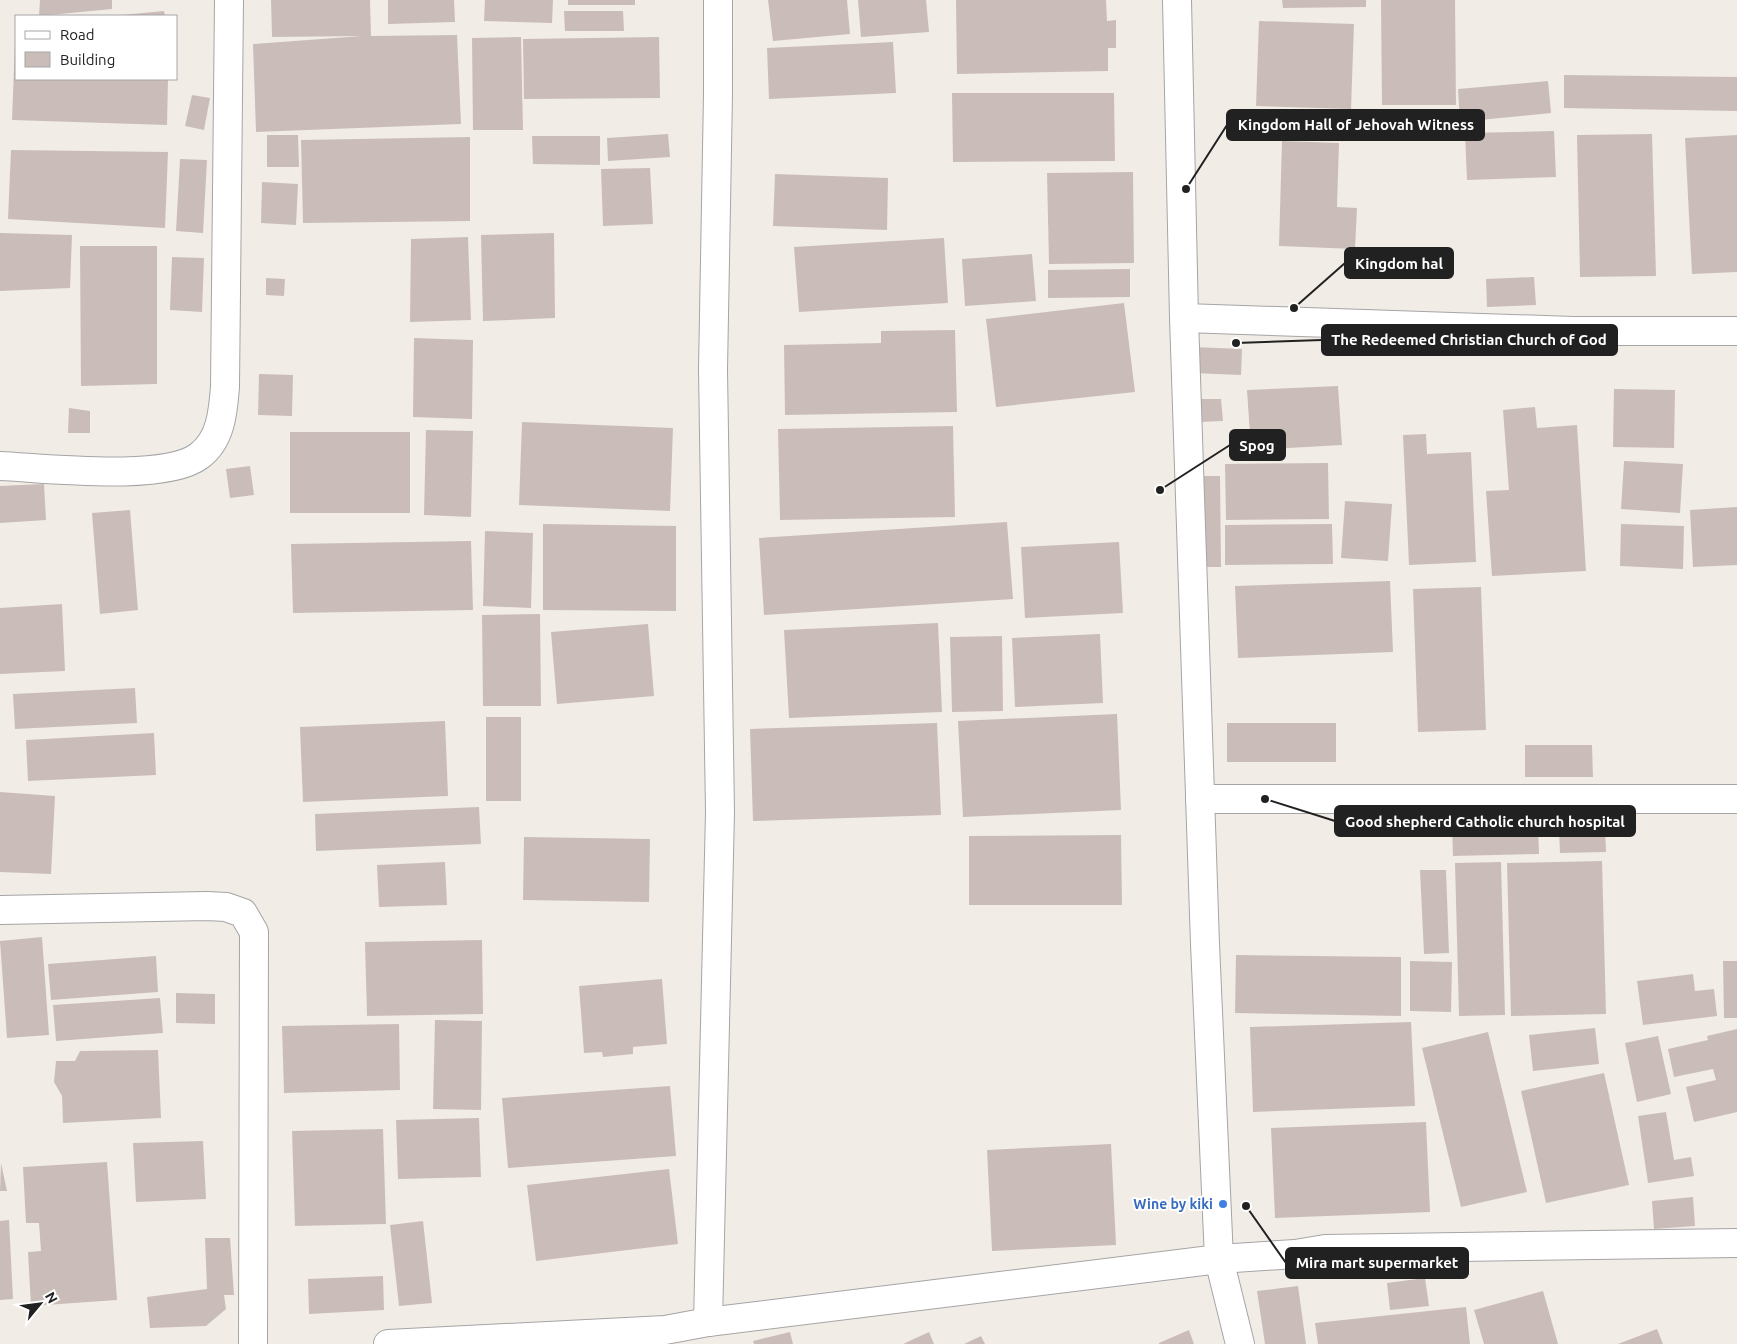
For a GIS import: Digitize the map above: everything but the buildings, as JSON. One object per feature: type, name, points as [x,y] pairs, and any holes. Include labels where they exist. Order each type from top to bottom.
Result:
[{"type":"street","points":[[0,466],[139,472],[176,468],[200,456],[218,433],[223,412],[225,387],[229,0]]},
{"type":"street","points":[[708,1322],[720,812],[712,370],[718,94],[718,0]]},
{"type":"street","points":[[1177,0],[1184,318],[1200,799],[1219,1259],[1240,1344]]},
{"type":"street","points":[[1184,318],[1573,331],[1737,331]]},
{"type":"street","points":[[1200,799],[1737,799]]},
{"type":"street","points":[[0,910],[208,906],[226,907],[243,913],[254,932],[253,1344]]},
{"type":"street","points":[[388,1344],[667,1337],[708,1322],[1219,1259],[1295,1254],[1325,1249],[1737,1243]]},
{"type":"place","name":"Kingdom Hall of Jehovah Witness","points":[[1186,189]]},
{"type":"place","name":"Kingdom hal","points":[[1294,308]]},
{"type":"place","name":"The Redeemed Christian Church of God","points":[[1236,343]]},
{"type":"place","name":"Spog","points":[[1160,490]]},
{"type":"place","name":"Good shepherd Catholic church hospital","points":[[1265,799]]},
{"type":"place","name":"Wine by kiki","points":[[1223,1204]]},
{"type":"place","name":"Mira mart supermarket","points":[[1246,1206]]}]
